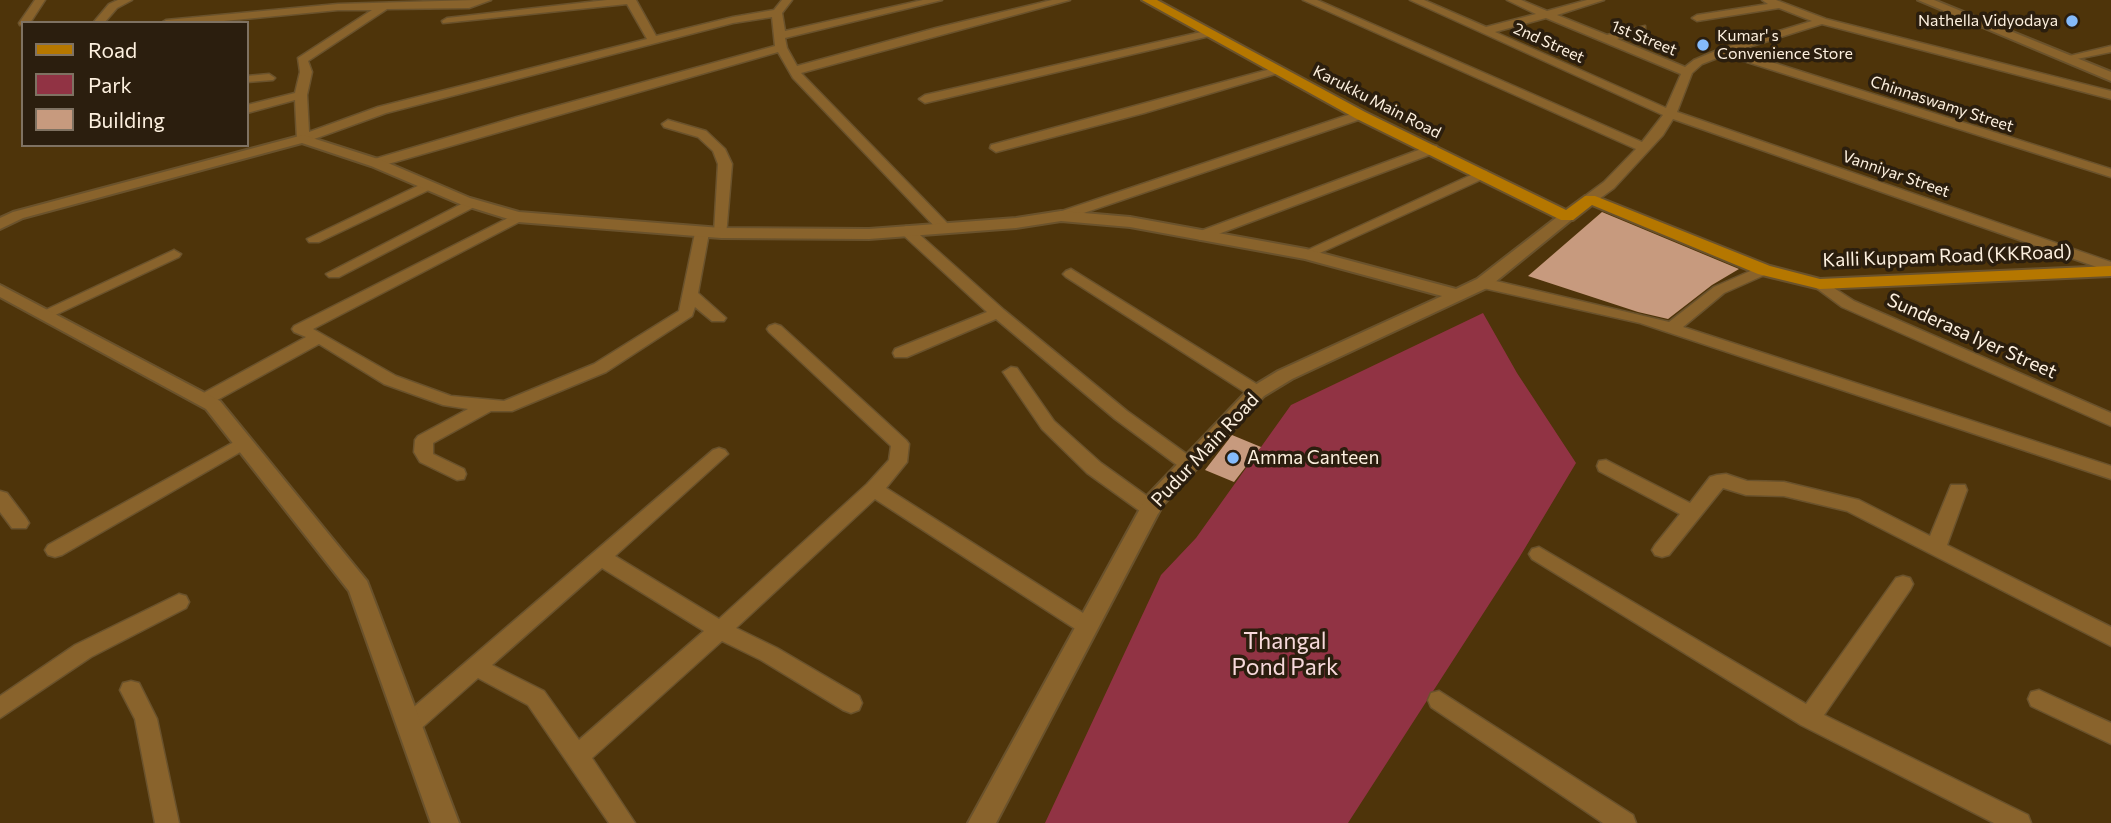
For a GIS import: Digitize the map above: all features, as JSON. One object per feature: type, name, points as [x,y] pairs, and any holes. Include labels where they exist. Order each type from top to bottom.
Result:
[{"type":"main road","name":"Karukku Main Road","points":[[1148,0],[1360,116],[1567,217]]},
{"type":"main road","name":"Kalli Kuppam Road (KKRoad)","points":[[1590,199],[1763,270],[1820,284],[2111,269]]},
{"type":"main road","points":[[1567,217],[1590,199]]},
{"type":"street","points":[[24,21],[40,0]]},
{"type":"street","points":[[101,21],[113,6],[127,0]]},
{"type":"street","points":[[205,21],[385,6],[475,5],[486,0]]},
{"type":"street","points":[[447,21],[629,0],[653,40]]},
{"type":"street","points":[[0,225],[19,215],[303,139],[382,110],[565,57],[777,13],[787,0]]},
{"type":"street","points":[[376,163],[780,42],[937,0]]},
{"type":"street","points":[[794,71],[936,31],[1065,0]]},
{"type":"street","points":[[1308,0],[1644,148]]},
{"type":"street","name":"2nd Street","points":[[1415,0],[1670,114]]},
{"type":"street","name":"1st Street","points":[[1513,0],[1687,72]]},
{"type":"street","points":[[1485,31],[1599,0]]},
{"type":"street","points":[[1767,0],[1822,21],[2111,94]]},
{"type":"street","points":[[1924,0],[2111,77]]},
{"type":"street","points":[[439,35],[443,24],[457,5]]},
{"type":"street","points":[[1697,18],[1781,5]]},
{"type":"street","points":[[303,139],[301,95],[306,74],[302,60],[385,6]]},
{"type":"street","points":[[777,13],[780,42],[794,71],[943,227]]},
{"type":"street","points":[[1590,199],[1609,185],[1644,148],[1670,114],[1687,72],[1698,62],[1724,51],[1822,21]]},
{"type":"street","points":[[1607,39],[1641,28]]},
{"type":"street","points":[[925,99],[1210,33]]},
{"type":"street","points":[[2067,58],[2111,49]]},
{"type":"street","name":"Chinnaswamy Street","points":[[1724,51],[2111,173]]},
{"type":"street","points":[[996,148],[1278,70]]},
{"type":"street","points":[[248,79],[269,78]]},
{"type":"street","points":[[248,108],[301,95]]},
{"type":"street","name":"Vanniyar Street","points":[[1670,114],[2111,269]]},
{"type":"street","points":[[303,139],[376,163],[471,203],[518,217],[702,233],[869,234],[1016,223],[1061,216],[1360,116]]},
{"type":"street","points":[[668,124],[702,134],[719,149],[725,164],[721,233]]},
{"type":"street","points":[[1200,236],[1432,149]]},
{"type":"street","points":[[1306,254],[1482,174]]},
{"type":"street","points":[[314,239],[426,186]]},
{"type":"street","points":[[334,274],[471,203]]},
{"type":"street","points":[[1061,216],[1130,222],[1306,254],[1455,294]]},
{"type":"street","points":[[518,217],[300,329],[319,337],[390,380],[449,401],[506,407],[600,368],[686,313],[702,233]]},
{"type":"street","name":"Pudur Main Road","points":[[982,823],[1154,501],[1257,392],[1285,375],[1483,283],[1567,217]]},
{"type":"street","points":[[906,230],[998,313],[1121,415],[1188,464]]},
{"type":"street","points":[[45,314],[174,254]]},
{"type":"street","points":[[1672,328],[1719,290],[1763,270]]},
{"type":"street","points":[[1071,274],[1257,392]]},
{"type":"street","points":[[1483,283],[1644,319],[2111,473]]},
{"type":"street","name":"Sunderasa Iyer Street","points":[[1820,284],[1848,304],[2111,420]]},
{"type":"street","points":[[0,290],[213,405],[359,587],[445,823]]},
{"type":"street","points":[[690,295],[718,318]]},
{"type":"street","points":[[901,353],[998,313]]},
{"type":"street","points":[[577,757],[874,489],[898,462],[900,444],[775,330]]},
{"type":"street","points":[[204,400],[319,337]]},
{"type":"street","points":[[1011,372],[1057,434],[1094,468],[1151,509]]},
{"type":"street","points":[[457,474],[426,458],[423,452],[424,440],[489,405]]},
{"type":"street","points":[[55,550],[243,443]]},
{"type":"street","points":[[409,725],[719,454]]},
{"type":"street","points":[[1606,466],[1693,513]]},
{"type":"street","points":[[1662,550],[1717,482],[1726,481],[1746,488],[1784,489],[1852,505],[2110,632]]},
{"type":"street","points":[[874,489],[1087,626]]},
{"type":"street","points":[[1936,547],[1958,490]]},
{"type":"street","points":[[0,498],[19,523]]},
{"type":"street","points":[[1539,554],[1809,718],[2019,823]]},
{"type":"street","points":[[601,557],[720,630],[769,654],[851,703]]},
{"type":"street","points":[[1809,718],[1903,584]]},
{"type":"street","points":[[0,708],[83,652],[178,602]]},
{"type":"street","points":[[476,667],[536,698],[547,709],[623,823]]},
{"type":"street","points":[[131,690],[146,719],[167,823]]},
{"type":"street","points":[[2039,699],[2111,734]]},
{"type":"street","points":[[1439,700],[1625,823]]},
{"type":"green space","name":"Thangal Pond Park","points":[[1483,313],[1517,373],[1576,463],[1519,558],[1348,823],[1045,823],[1161,575],[1196,538],[1291,405]]},
{"type":"building","points":[[1602,212],[1739,269],[1712,285],[1668,319],[1638,312],[1528,276]]},
{"type":"building","name":"Amma Canteen","points":[[1232,435],[1261,447],[1234,482],[1205,470]]},
{"type":"place","name":"Nathella Vidyodaya","points":[[2072,21]]},
{"type":"place","name":"Kumar' s Convenience Store","points":[[1703,45]]},
{"type":"place","name":"Amma Canteen","points":[[1233,458]]}]
